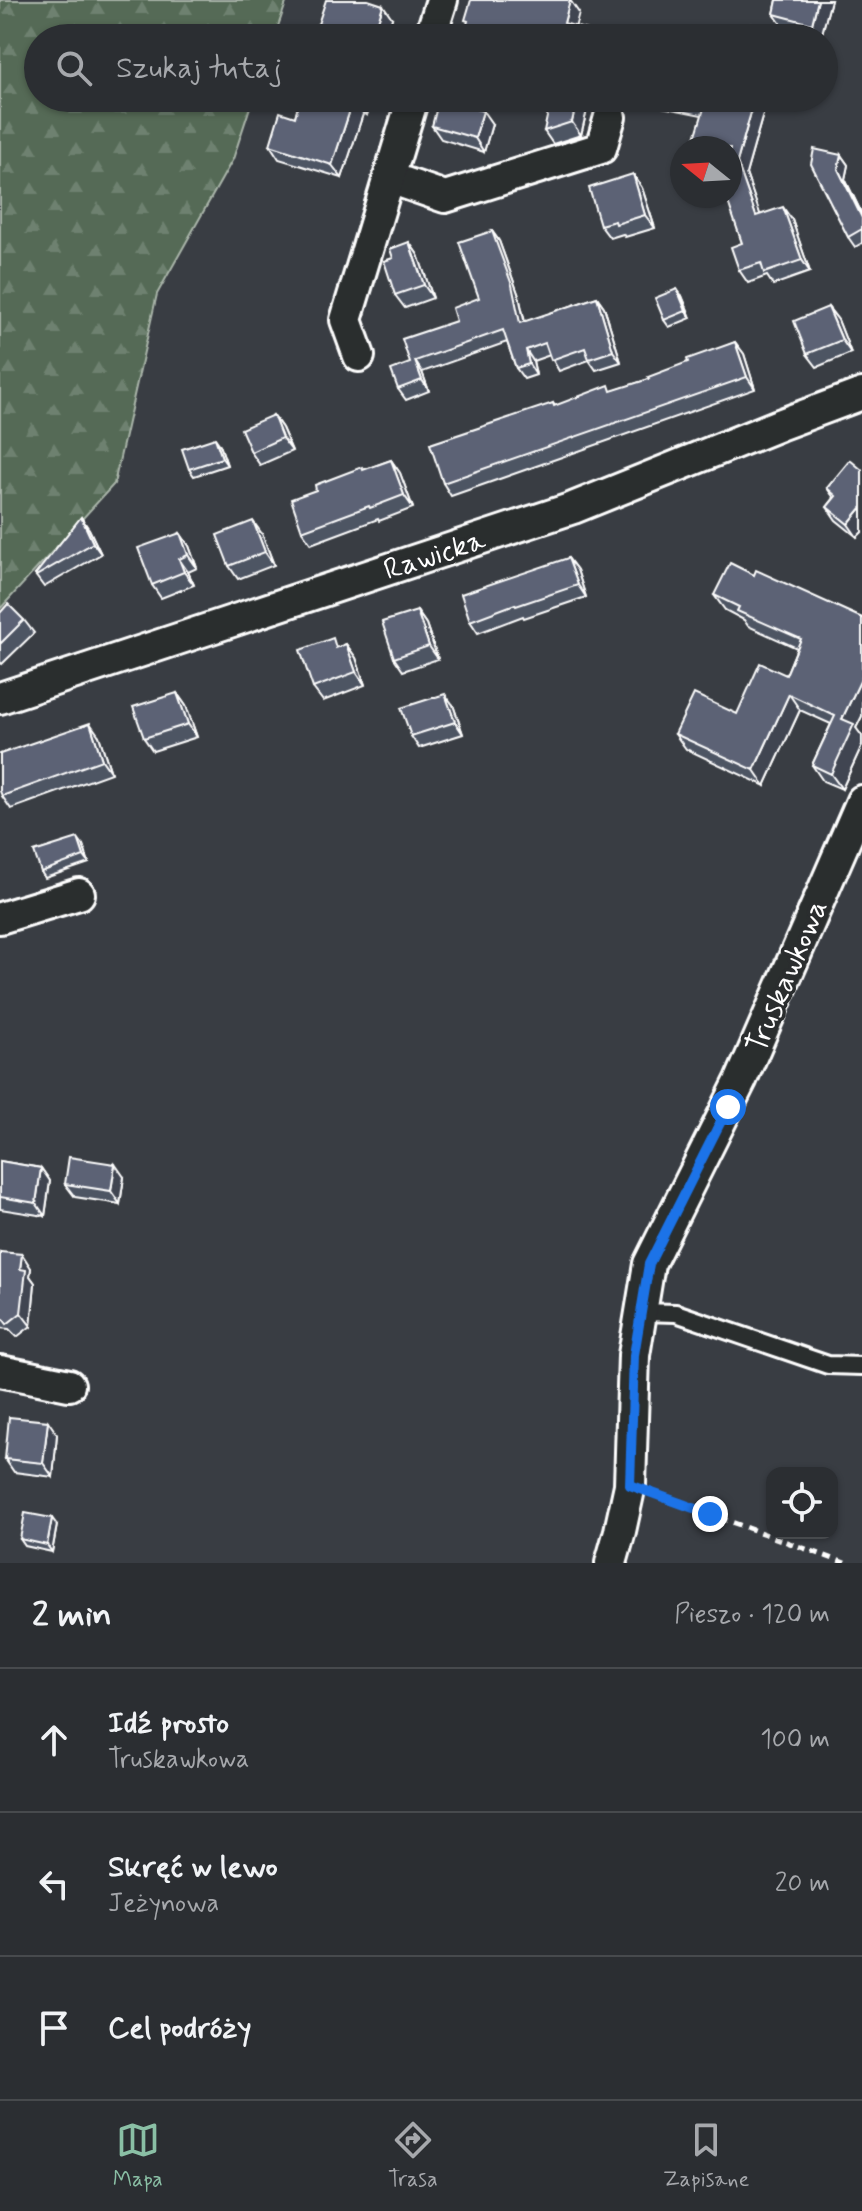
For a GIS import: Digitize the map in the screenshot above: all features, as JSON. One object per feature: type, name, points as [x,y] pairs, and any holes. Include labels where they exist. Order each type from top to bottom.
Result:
[{"type":"street","points":[[434,24],[442,0]]},
{"type":"street","points":[[359,356],[346,320],[409,112]]},
{"type":"street","points":[[390,178],[445,197],[601,148],[610,117]]},
{"type":"street","name":"Rawicka","points":[[0,698],[573,508],[862,394]]},
{"type":"street","name":"Truskawkowa","points":[[611,1563],[630,1485],[634,1355],[649,1264],[741,1080],[862,801]]},
{"type":"street","points":[[0,918],[79,894]]},
{"type":"street","points":[[0,1371],[69,1385]]},
{"type":"lane","points":[[641,1312],[676,1313],[828,1365],[862,1366]]},
{"type":"path","points":[[630,1485],[845,1563]]},
{"type":"green space","points":[[0,0],[287,0],[279,24],[24,24],[24,112],[248,112],[233,159],[157,294],[114,484],[0,609]]},
{"type":"building","points":[[326,0],[368,0],[383,5],[377,24],[318,24]]},
{"type":"building","points":[[471,0],[570,0],[564,23],[567,24],[467,24],[465,20]]},
{"type":"building","points":[[777,0],[818,0],[812,24],[774,14]]},
{"type":"building","points":[[280,112],[295,117],[296,112],[349,112],[332,165],[270,145]]},
{"type":"building","points":[[436,112],[483,112],[475,138],[432,126]]},
{"type":"building","points":[[548,112],[574,112],[572,122],[544,131]]},
{"type":"building","points":[[703,112],[751,112],[742,144],[742,136],[696,136]]},
{"type":"building","points":[[814,149],[841,155],[838,169],[862,218],[862,229],[848,237],[811,164]]},
{"type":"building","points":[[633,174],[645,215],[616,224],[615,221],[600,225],[589,188]]},
{"type":"building","points":[[742,176],[756,216],[783,207],[802,260],[764,273],[761,263],[739,270],[731,247],[742,243],[730,208],[742,208]]},
{"type":"building","points":[[492,231],[512,285],[520,323],[597,297],[613,351],[589,359],[585,348],[551,360],[545,343],[526,350],[529,364],[516,368],[503,330],[415,361],[422,380],[398,389],[391,370],[410,363],[402,339],[456,321],[452,308],[479,298],[459,242]]},
{"type":"building","points":[[409,242],[424,285],[395,295],[384,261],[393,258],[390,249]]},
{"type":"building","points":[[677,289],[686,311],[664,320],[655,298]]},
{"type":"building","points":[[828,307],[842,340],[807,354],[794,321]]},
{"type":"building","points":[[735,342],[747,377],[443,483],[430,444],[553,403],[554,406],[609,385],[611,391],[649,379],[688,362],[687,359]]},
{"type":"building","points":[[273,415],[282,438],[251,452],[241,429]]},
{"type":"building","points":[[215,438],[222,458],[189,469],[182,449]]},
{"type":"building","points":[[391,460],[404,495],[302,531],[291,499],[316,490],[315,485],[362,467],[363,470]]},
{"type":"building","points":[[850,460],[862,470],[862,507],[848,524],[827,507],[836,496],[827,488]]},
{"type":"building","points":[[81,517],[93,543],[36,576],[35,575]]},
{"type":"building","points":[[253,521],[265,552],[229,566],[217,535]]},
{"type":"building","points":[[180,533],[188,555],[179,559],[184,572],[152,585],[138,548]]},
{"type":"building","points":[[568,558],[578,585],[470,621],[461,594]]},
{"type":"building","points":[[730,563],[754,575],[756,570],[862,618],[862,677],[842,719],[854,724],[831,774],[812,765],[835,716],[789,694],[754,770],[675,734],[694,694],[737,714],[760,663],[786,675],[801,639],[737,611],[739,607],[714,595]]},
{"type":"building","points":[[8,604],[24,620],[0,644],[0,613]]},
{"type":"building","points":[[417,611],[429,646],[394,658],[382,622]]},
{"type":"building","points":[[333,638],[336,648],[346,644],[356,672],[313,688],[300,650]]},
{"type":"building","points":[[177,693],[188,724],[144,738],[133,707]]},
{"type":"building","points":[[445,694],[455,722],[411,736],[401,708]]},
{"type":"building","points":[[90,723],[102,760],[2,796],[0,754]]},
{"type":"building","points":[[78,838],[84,856],[41,872],[34,852]]},
{"type":"building","points":[[69,1157],[115,1164],[111,1191],[65,1184]]},
{"type":"building","points":[[0,1161],[41,1168],[36,1203],[0,1197]]},
{"type":"building","points":[[0,1252],[22,1254],[20,1269],[26,1270],[21,1313],[7,1324],[0,1315]]},
{"type":"building","points":[[9,1417],[48,1421],[43,1463],[5,1459]]},
{"type":"building","points":[[25,1513],[52,1518],[47,1545],[20,1539]]},
{"type":"route","points":[[710,1514],[630,1485],[634,1355],[649,1264],[728,1107]]}]
